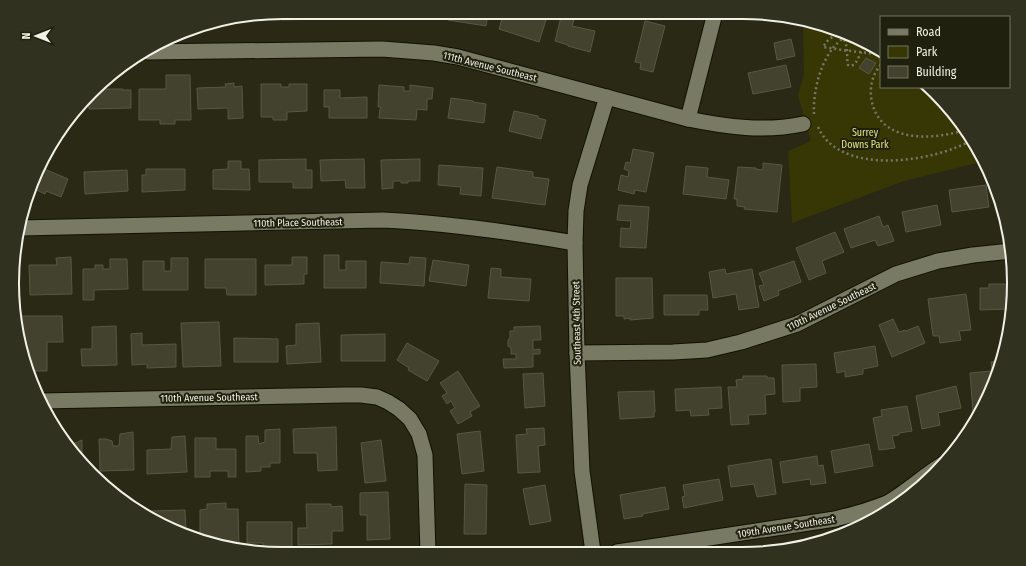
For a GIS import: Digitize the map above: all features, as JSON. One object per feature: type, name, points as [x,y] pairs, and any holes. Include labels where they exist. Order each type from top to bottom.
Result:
[{"type":"street","points":[[688,120],[713,19]]},
{"type":"street","name":"111th Avenue Southeast","points":[[155,52],[406,50],[458,57],[688,120],[719,126],[746,129],[767,129],[812,123]]},
{"type":"street","name":"Southeast 4th Street","points":[[592,547],[582,471],[577,353],[575,243],[576,211],[580,186],[607,97]]},
{"type":"street","name":"110th Place Southeast","points":[[25,228],[383,220],[472,227],[575,243]]},
{"type":"street","name":"110th Avenue Southeast","points":[[577,353],[673,352],[707,350],[741,342],[797,324],[896,274],[938,261],[973,254],[1005,251]]},
{"type":"street","name":"110th Avenue Southeast","points":[[46,401],[346,395],[377,397],[399,409],[410,419],[421,439],[425,455],[428,547]]},
{"type":"street","name":"109th Avenue Southeast","points":[[649,547],[854,514],[873,509],[890,501],[909,488]]},
{"type":"path","points":[[836,36],[832,37],[823,47],[875,54]]},
{"type":"path","points":[[843,38],[833,48],[822,69],[817,82],[814,97],[812,123],[828,141],[839,149],[852,155],[873,160],[904,160],[926,157],[948,152],[967,143]]},
{"type":"path","points":[[843,39],[847,45],[847,61],[848,65],[850,66],[855,64],[863,48]]},
{"type":"path","points":[[880,66],[873,77],[870,90],[874,110],[885,126],[894,132],[918,136],[940,135],[959,131]]},
{"type":"green space","name":"Surrey Downs Park","points":[[803,26],[828,33],[860,46],[880,57],[880,88],[921,88],[930,96],[963,136],[978,163],[904,181],[792,223],[788,151],[811,141],[798,95],[804,75]]},
{"type":"building","points":[[283,19],[320,19],[282,20]]},
{"type":"building","points":[[448,19],[487,19],[486,26]]},
{"type":"building","points":[[502,19],[546,20],[539,42],[499,29]]},
{"type":"building","points":[[560,19],[574,20],[572,26],[595,31],[590,52],[555,41]]},
{"type":"building","points":[[645,21],[665,26],[653,72],[640,69],[641,63],[635,62]]},
{"type":"building","points":[[791,39],[795,56],[777,60],[774,43]]},
{"type":"building","points":[[866,58],[876,63],[869,74],[859,68]]},
{"type":"building","points":[[786,65],[791,87],[753,94],[748,73]]},
{"type":"building","points":[[166,75],[190,75],[191,120],[175,120],[175,124],[160,124],[160,120],[139,120],[139,89],[166,89]]},
{"type":"building","points":[[234,83],[234,87],[242,86],[243,118],[228,119],[228,108],[198,109],[197,88],[226,87],[225,84]]},
{"type":"building","points":[[261,84],[281,84],[281,87],[289,87],[289,84],[307,84],[307,111],[287,112],[287,120],[273,120],[273,117],[261,117]]},
{"type":"building","points":[[379,85],[404,87],[404,91],[410,91],[410,85],[433,88],[432,99],[427,99],[427,110],[417,109],[416,120],[379,118],[381,107],[378,107]]},
{"type":"building","points":[[104,89],[131,90],[131,108],[89,109],[89,105]]},
{"type":"building","points":[[324,90],[340,90],[340,98],[367,97],[367,118],[329,118],[329,107],[324,107]]},
{"type":"building","points":[[451,98],[486,104],[484,123],[448,118]]},
{"type":"building","points":[[514,111],[538,116],[538,118],[546,120],[541,139],[509,131]]},
{"type":"building","points":[[633,149],[654,153],[646,192],[635,190],[634,194],[618,190],[621,175],[628,177],[629,171],[624,169],[626,162],[630,163]]},
{"type":"building","points":[[306,159],[306,170],[312,170],[312,188],[293,188],[293,182],[259,182],[259,160]]},
{"type":"building","points":[[364,159],[365,188],[346,188],[345,180],[321,181],[320,160]]},
{"type":"building","points":[[420,159],[420,181],[408,181],[408,183],[401,183],[401,181],[393,181],[393,188],[382,189],[381,160]]},
{"type":"building","points":[[228,161],[241,161],[241,169],[249,169],[250,190],[213,189],[213,170],[228,169]]},
{"type":"building","points":[[763,163],[782,165],[777,212],[744,209],[745,207],[737,206],[737,199],[734,199],[738,167],[763,170]]},
{"type":"building","points":[[439,165],[483,168],[481,196],[460,194],[461,187],[438,185]]},
{"type":"building","points":[[686,166],[708,168],[707,177],[729,180],[726,199],[683,194]]},
{"type":"building","points":[[497,167],[533,172],[533,177],[549,179],[545,205],[492,198]]},
{"type":"building","points":[[45,169],[68,179],[61,197],[46,191],[45,194],[36,190]]},
{"type":"building","points":[[146,169],[185,169],[185,190],[142,192],[142,175],[146,175]]},
{"type":"building","points":[[127,170],[128,191],[85,194],[84,172]]},
{"type":"building","points":[[986,185],[989,207],[952,212],[949,190]]},
{"type":"building","points":[[619,205],[649,207],[646,248],[620,247],[621,228],[630,229],[631,221],[617,220]]},
{"type":"building","points":[[937,205],[941,225],[906,232],[902,212]]},
{"type":"building","points":[[879,216],[883,227],[888,225],[894,241],[878,246],[875,240],[851,248],[844,229]]},
{"type":"building","points":[[835,232],[844,252],[822,261],[826,273],[809,280],[796,248]]},
{"type":"building","points":[[324,255],[339,255],[339,270],[346,270],[346,261],[366,261],[366,288],[324,288]]},
{"type":"building","points":[[71,257],[72,294],[30,295],[29,265],[57,265],[56,258]]},
{"type":"building","points":[[292,257],[307,257],[307,274],[304,274],[304,284],[265,285],[265,265],[292,265]]},
{"type":"building","points":[[410,257],[426,258],[424,286],[380,283],[381,262],[409,264]]},
{"type":"building","points":[[171,258],[188,258],[188,290],[143,290],[143,261],[164,261],[164,271],[171,271]]},
{"type":"building","points":[[110,259],[127,259],[128,289],[94,290],[94,300],[83,300],[83,269],[95,269],[95,265],[103,265],[103,269],[110,269]]},
{"type":"building","points":[[205,259],[256,259],[256,295],[227,295],[226,288],[205,288]]},
{"type":"building","points":[[433,260],[469,265],[466,286],[429,281]]},
{"type":"building","points":[[794,261],[801,282],[778,291],[779,295],[764,301],[759,286],[764,285],[759,273]]},
{"type":"building","points":[[491,268],[501,269],[501,277],[531,279],[529,301],[488,298]]},
{"type":"building","points":[[725,269],[726,274],[752,269],[759,307],[739,310],[736,294],[713,298],[709,272]]},
{"type":"building","points":[[616,278],[652,278],[653,318],[630,320],[630,318],[624,319],[624,316],[616,316]]},
{"type":"building","points":[[989,284],[1007,284],[1005,309],[980,310],[980,288],[989,288]]},
{"type":"building","points":[[966,294],[971,330],[959,331],[961,340],[940,343],[939,336],[933,336],[928,299]]},
{"type":"building","points":[[664,295],[707,295],[708,310],[699,310],[699,315],[664,315]]},
{"type":"building","points":[[22,316],[62,316],[63,342],[47,342],[47,371],[34,371],[22,323]]},
{"type":"building","points":[[893,319],[899,332],[918,326],[925,343],[892,357],[879,325]]},
{"type":"building","points":[[219,322],[221,366],[183,367],[181,323]]},
{"type":"building","points":[[319,323],[321,362],[287,364],[286,346],[296,345],[296,324]]},
{"type":"building","points":[[116,326],[117,365],[82,366],[81,349],[92,349],[92,327]]},
{"type":"building","points":[[540,326],[541,340],[533,340],[533,350],[540,349],[540,354],[533,354],[533,367],[504,368],[503,359],[516,359],[516,354],[511,354],[511,348],[508,346],[510,331],[514,331],[514,327]]},
{"type":"building","points":[[142,333],[142,345],[176,344],[176,367],[147,368],[147,364],[132,365],[131,334]]},
{"type":"building","points":[[385,334],[385,361],[341,361],[341,335]]},
{"type":"building","points":[[234,338],[278,339],[278,362],[234,362]]},
{"type":"building","points":[[407,343],[439,361],[427,381],[408,370],[409,368],[397,360]]},
{"type":"building","points":[[875,346],[878,366],[863,369],[863,374],[845,377],[845,371],[837,373],[834,353]]},
{"type":"building","points":[[995,361],[992,371],[991,362]]},
{"type":"building","points":[[816,364],[817,387],[800,388],[800,401],[783,402],[782,365]]},
{"type":"building","points":[[458,371],[480,406],[470,412],[472,416],[458,424],[450,411],[455,408],[451,401],[447,404],[442,396],[447,393],[440,383]]},
{"type":"building","points":[[992,371],[980,400],[973,412],[970,373]]},
{"type":"building","points":[[543,373],[545,406],[525,408],[523,374]]},
{"type":"building","points":[[743,376],[767,376],[767,378],[774,378],[775,394],[765,395],[766,414],[748,415],[749,424],[731,425],[728,387],[737,387],[736,380],[743,379]]},
{"type":"building","points":[[956,386],[961,408],[938,413],[940,425],[922,429],[916,396]]},
{"type":"building","points":[[721,387],[722,408],[708,409],[709,415],[691,416],[690,410],[676,411],[675,389]]},
{"type":"building","points":[[654,391],[654,417],[620,419],[618,392]]},
{"type":"building","points":[[907,406],[912,431],[899,433],[899,435],[892,436],[895,448],[879,450],[873,418],[882,416],[881,410]]},
{"type":"building","points":[[336,427],[337,470],[318,471],[317,453],[294,453],[293,429]]},
{"type":"building","points":[[544,428],[545,445],[538,446],[540,472],[518,473],[516,435],[527,434],[526,429]]},
{"type":"building","points":[[280,429],[280,463],[270,463],[270,467],[261,467],[261,471],[246,472],[246,436],[258,436],[259,444],[265,442],[265,430]]},
{"type":"building","points":[[480,431],[484,471],[462,474],[457,434]]},
{"type":"building","points":[[133,432],[134,470],[100,471],[99,439],[112,441],[113,446],[119,446],[120,434]]},
{"type":"building","points":[[185,436],[187,472],[147,474],[147,450],[171,449],[172,437]]},
{"type":"building","points":[[195,438],[216,438],[216,449],[236,449],[236,477],[228,477],[228,471],[210,471],[210,477],[195,477]]},
{"type":"building","points":[[82,440],[82,453],[74,444]]},
{"type":"building","points":[[381,440],[386,481],[365,483],[361,443]]},
{"type":"building","points":[[869,444],[873,466],[835,473],[831,451]]},
{"type":"building","points":[[817,456],[818,466],[823,465],[826,483],[811,485],[810,479],[783,483],[780,462]]},
{"type":"building","points":[[771,459],[776,494],[757,497],[754,484],[731,487],[728,466]]},
{"type":"building","points":[[719,479],[723,500],[684,508],[682,497],[685,496],[683,485]]},
{"type":"building","points":[[465,484],[487,485],[486,534],[464,534]]},
{"type":"building","points":[[545,485],[551,521],[530,525],[523,489]]},
{"type":"building","points":[[665,487],[669,509],[624,519],[620,495]]},
{"type":"building","points":[[388,492],[390,539],[367,540],[367,515],[360,515],[360,493]]},
{"type":"building","points":[[226,503],[226,509],[238,509],[239,543],[200,534],[200,510],[207,509],[207,504]]},
{"type":"building","points":[[306,504],[331,504],[331,507],[342,506],[343,531],[332,531],[332,544],[298,545],[298,528],[307,528]]},
{"type":"building","points":[[185,510],[186,528],[166,520],[152,513],[152,511]]},
{"type":"building","points":[[247,522],[292,522],[292,546],[263,546],[263,543],[247,543]]}]
